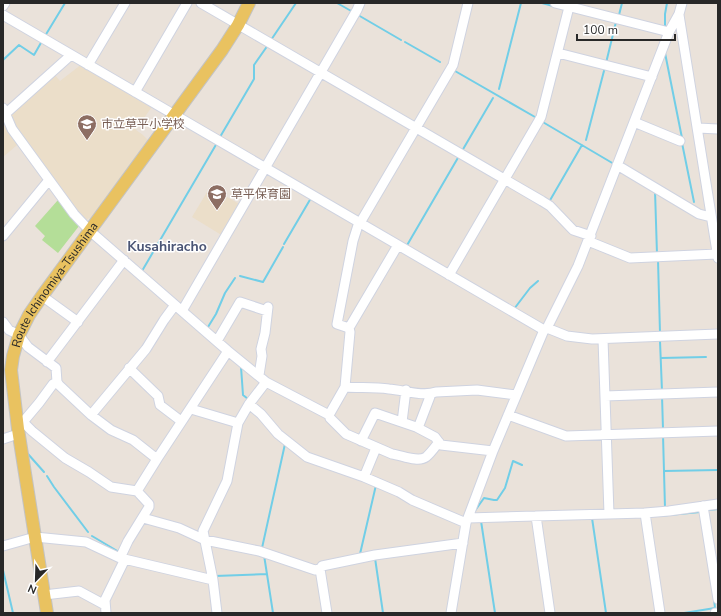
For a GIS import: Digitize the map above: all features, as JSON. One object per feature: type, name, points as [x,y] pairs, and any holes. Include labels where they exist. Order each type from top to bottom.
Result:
[{"type":"main road","name":"Route Ichinomiya-Tsushima","points":[[47,613],[18,434],[20,421],[11,370],[13,356],[10,333],[29,315],[175,116],[222,50],[238,25],[249,3]]},
{"type":"street","points":[[88,65],[125,3]]},
{"type":"street","points":[[135,92],[187,3]]},
{"type":"street","points":[[201,3],[550,206],[573,230],[589,238],[630,258],[718,256],[679,14]]},
{"type":"street","points":[[91,415],[146,349],[164,320],[179,308],[265,168],[360,3]]},
{"type":"street","points":[[349,328],[337,324],[353,241],[359,223],[453,65],[468,3]]},
{"type":"street","points":[[555,3],[570,5],[669,32]]},
{"type":"street","points":[[451,613],[467,520],[493,451],[516,395],[546,329],[578,266],[669,32],[679,14],[682,3]]},
{"type":"street","points":[[449,275],[541,116],[570,5]]},
{"type":"street","points":[[3,15],[359,223],[546,329],[567,336],[592,339],[718,334]]},
{"type":"street","points":[[558,53],[652,77]]},
{"type":"street","points":[[71,55],[4,112],[12,129],[74,214],[90,231],[217,342],[266,382],[329,415],[330,418],[346,434],[392,454],[415,459],[422,459],[427,456],[439,442]]},
{"type":"street","points":[[634,122],[680,141]]},
{"type":"street","points":[[698,128],[718,129]]},
{"type":"street","points":[[617,165],[699,214],[711,217]]},
{"type":"street","points":[[3,236],[50,180]]},
{"type":"street","points":[[329,415],[345,387],[349,328],[398,245]]},
{"type":"street","points":[[47,362],[124,260]]},
{"type":"street","points":[[42,296],[78,322]]},
{"type":"street","points":[[217,342],[240,302],[268,309],[261,349],[262,356],[259,375]]},
{"type":"street","points":[[3,322],[10,333],[56,368],[57,382],[78,404],[111,430],[133,440],[157,459]]},
{"type":"street","points":[[603,339],[609,514]]},
{"type":"street","points":[[137,491],[181,421],[191,409],[228,351]]},
{"type":"street","points":[[129,368],[158,396],[160,405],[181,421]]},
{"type":"street","points":[[57,382],[53,384],[39,403],[20,421],[65,458],[111,486],[137,491],[149,504],[143,518],[128,541],[105,600],[105,609]]},
{"type":"street","points":[[217,613],[213,580],[203,531],[226,482],[238,424],[249,404],[266,382]]},
{"type":"street","points":[[345,387],[406,390],[431,394],[436,392],[477,390],[516,395]]},
{"type":"street","points":[[402,422],[406,390]]},
{"type":"street","points":[[605,396],[718,392]]},
{"type":"street","points":[[419,428],[431,394]]},
{"type":"street","points":[[249,404],[261,414],[278,434],[307,457],[364,477],[412,500],[467,520],[536,516],[645,513],[718,504]]},
{"type":"street","points":[[191,409],[238,424]]},
{"type":"street","points":[[361,441],[375,413],[419,428],[435,437],[441,445],[493,451]]},
{"type":"street","points":[[508,415],[566,436],[718,431]]},
{"type":"street","points":[[3,439],[18,434]]},
{"type":"street","points":[[364,477],[376,448]]},
{"type":"street","points":[[704,506],[718,600]]},
{"type":"street","points":[[645,513],[660,613]]},
{"type":"street","points":[[536,516],[550,613]]},
{"type":"street","points":[[143,518],[179,528],[205,540],[259,551],[315,570],[320,569],[322,566],[375,555],[463,543]]},
{"type":"street","points":[[3,546],[35,537],[86,542],[122,558],[213,580]]},
{"type":"street","points":[[320,569],[327,613]]},
{"type":"street","points":[[44,595],[79,591],[105,609]]},
{"type":"shaded area","name":"市立草平小学校","points":[[82,64],[153,105],[136,130],[151,143],[92,221],[89,218],[85,222],[23,140],[3,157],[3,120],[54,74],[60,81]]},
{"type":"shaded area","name":"草平保育園","points":[[210,187],[241,205],[223,236],[192,217]]},
{"type":"green space","points":[[58,200],[79,226],[58,253],[42,240],[45,236],[35,226]]},
{"type":"waterway","points":[[45,36],[65,3]]},
{"type":"waterway","points":[[271,40],[296,3]]},
{"type":"waterway","points":[[337,3],[353,12]]},
{"type":"waterway","points":[[499,89],[521,3]]},
{"type":"waterway","points":[[542,3],[553,6]]},
{"type":"waterway","points":[[619,15],[622,3]]},
{"type":"waterway","points":[[665,28],[667,3]]},
{"type":"waterway","points":[[358,15],[401,40]]},
{"type":"waterway","points":[[606,63],[616,22]]},
{"type":"waterway","points":[[3,60],[19,45],[34,55],[42,41]]},
{"type":"waterway","points":[[405,42],[440,62]]},
{"type":"waterway","points":[[220,137],[254,79],[254,65],[268,45]]},
{"type":"waterway","points":[[665,53],[682,138]]},
{"type":"waterway","points":[[586,140],[605,67]]},
{"type":"waterway","points":[[455,71],[535,117]]},
{"type":"waterway","points":[[462,151],[493,98]]},
{"type":"waterway","points":[[541,121],[614,164]]},
{"type":"waterway","points":[[142,271],[217,143]]},
{"type":"waterway","points":[[682,143],[694,202]]},
{"type":"waterway","points":[[549,202],[582,145]]},
{"type":"waterway","points":[[406,247],[459,156]]},
{"type":"waterway","points":[[655,191],[657,254]]},
{"type":"waterway","points":[[284,244],[311,198]]},
{"type":"waterway","points":[[240,276],[263,282],[283,247]]},
{"type":"waterway","points":[[658,260],[660,333]]},
{"type":"waterway","points":[[208,327],[216,314],[225,293],[235,278]]},
{"type":"waterway","points":[[514,309],[530,288],[538,281]]},
{"type":"waterway","points":[[660,341],[662,391]]},
{"type":"waterway","points":[[661,358],[706,357]]},
{"type":"waterway","points":[[241,367],[243,395],[248,399]]},
{"type":"waterway","points":[[662,396],[663,429]]},
{"type":"waterway","points":[[663,435],[665,508]]},
{"type":"waterway","points":[[262,548],[285,444]]},
{"type":"waterway","points":[[28,454],[44,472]]},
{"type":"waterway","points":[[474,512],[484,498],[497,500],[505,488],[513,461],[522,465]]},
{"type":"waterway","points":[[664,471],[718,470]]},
{"type":"waterway","points":[[47,476],[88,532]]},
{"type":"waterway","points":[[360,554],[376,485]]},
{"type":"waterway","points":[[708,510],[718,509]]},
{"type":"waterway","points":[[658,516],[700,512]]},
{"type":"waterway","points":[[592,518],[606,613]]},
{"type":"waterway","points":[[481,521],[495,613]]},
{"type":"waterway","points":[[92,536],[119,552]]},
{"type":"waterway","points":[[264,555],[273,613]]},
{"type":"waterway","points":[[375,558],[383,613]]},
{"type":"waterway","points":[[3,570],[13,613]]},
{"type":"waterway","points":[[215,576],[267,574]]},
{"type":"waterway","points":[[684,613],[715,608],[714,599]]},
{"type":"place","name":"市立草平小学校","points":[[87,141]]},
{"type":"place","name":"草平保育園","points":[[217,211]]},
{"type":"district","name":"Kusahiracho","points":[[167,246]]}]
